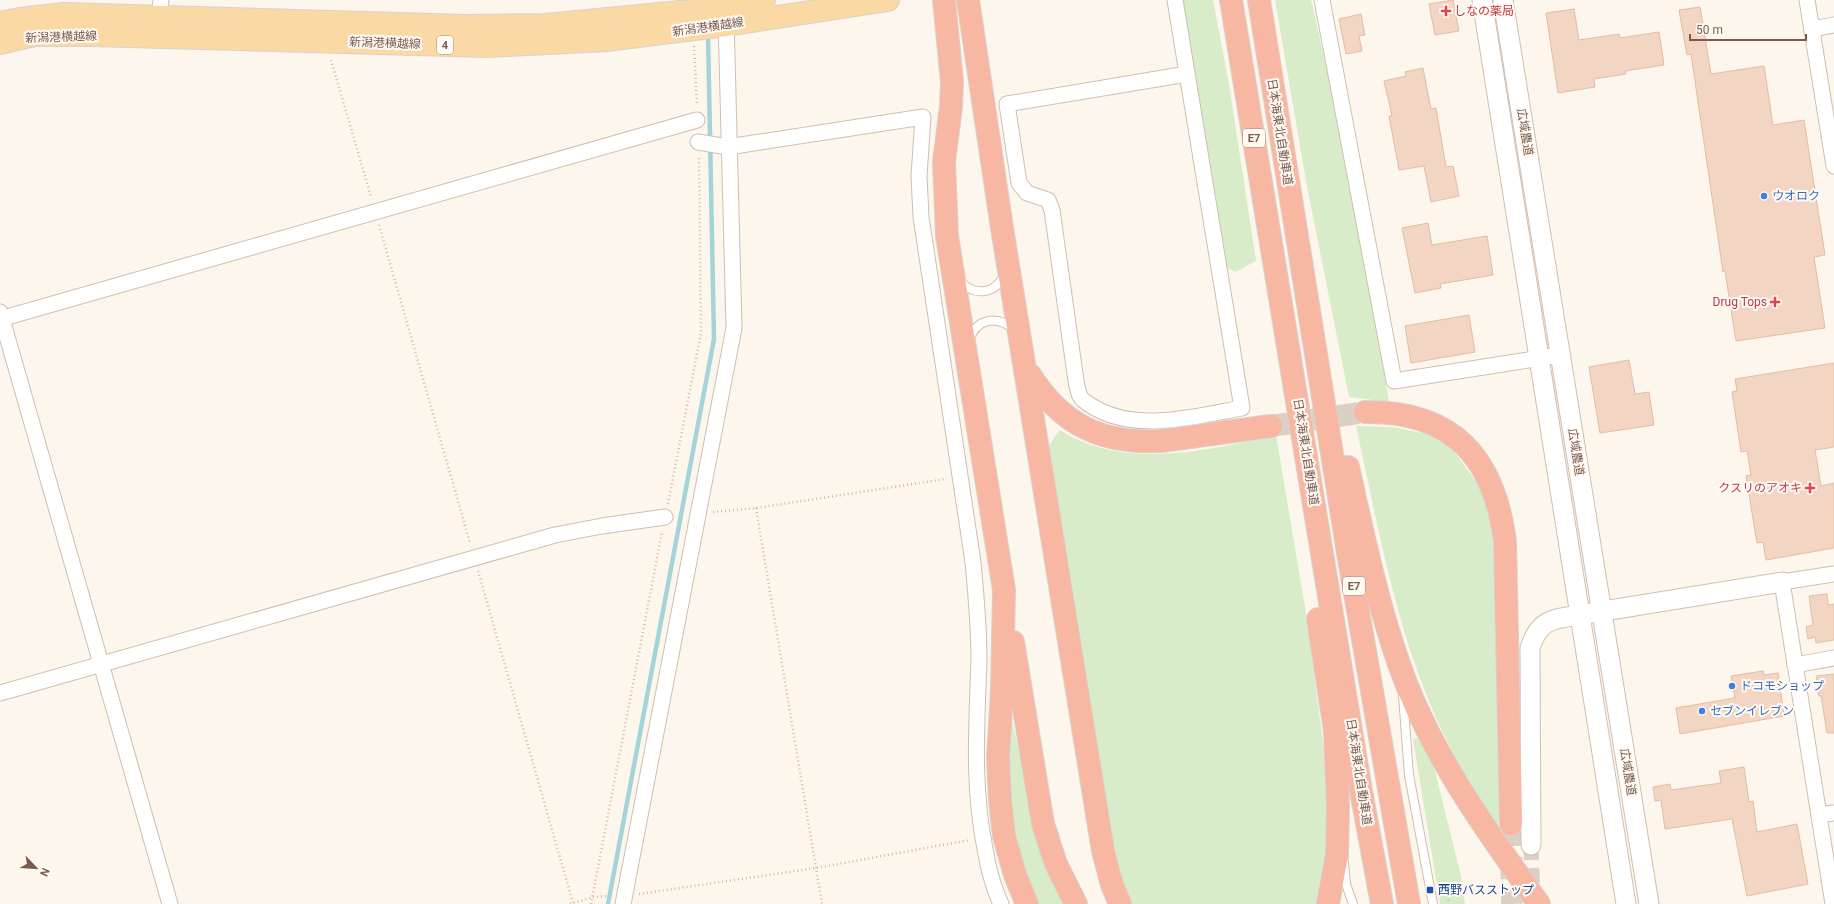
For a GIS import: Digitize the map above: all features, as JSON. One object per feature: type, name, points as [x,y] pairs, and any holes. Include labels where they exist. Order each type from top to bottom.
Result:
[{"type":"highway","points":[[944,0],[952,82],[951,106],[944,162],[946,236],[1043,824],[1056,864],[1076,904]]},
{"type":"highway","points":[[968,0],[1008,263],[1027,370],[1103,851],[1112,885],[1120,904]]},
{"type":"highway","name":"日本海東北自動車道","points":[[1231,0],[1382,904]]},
{"type":"highway","name":"日本海東北自動車道","points":[[1259,0],[1347,546],[1409,904]]},
{"type":"highway","points":[[1302,267],[1375,586],[1400,667],[1422,719],[1461,792],[1485,829],[1539,904]]},
{"type":"highway","points":[[1276,276],[1291,436],[1335,731],[1338,805],[1337,855],[1328,904]]},
{"type":"highway","points":[[1027,370],[1038,388],[1060,413],[1075,424],[1110,438],[1144,442],[1161,441],[1271,426]]},
{"type":"highway","points":[[1365,412],[1400,414],[1422,420],[1440,428],[1459,440],[1473,454],[1485,470],[1494,490],[1501,513],[1505,541],[1511,824]]},
{"type":"highway","points":[[1004,590],[1002,691],[998,757],[1000,800],[1004,836],[1015,875],[1027,904]]},
{"type":"main road","name":"新潟港横越線","points":[[0,43],[34,35],[85,35],[487,46],[606,40],[693,30],[726,10],[764,0]]},
{"type":"main road","name":"新潟港横越線","points":[[0,23],[64,14],[160,9],[466,26],[546,26],[726,10],[888,0]]},
{"type":"street","points":[[1175,0],[1242,408],[1178,419],[1140,420],[1110,416],[1091,406],[1080,397],[1076,381],[1052,210],[1048,200],[1027,193],[1019,183],[1006,104],[1187,74]]},
{"type":"street","points":[[1322,0],[1394,382],[1560,355]]},
{"type":"street","name":"広域農道","points":[[1482,0],[1626,904]]},
{"type":"street","name":"広域農道","points":[[1503,0],[1649,904]]},
{"type":"street","points":[[1807,0],[1834,166]]},
{"type":"street","points":[[624,900],[734,328],[728,147],[726,10]]},
{"type":"street","points":[[1812,29],[1834,26]]},
{"type":"street","points":[[698,142],[728,147],[923,117],[919,176],[921,218],[961,476],[973,562],[978,614],[979,657],[976,779],[983,838],[988,863],[1001,904]]},
{"type":"street","points":[[170,904],[1,317],[697,120]]},
{"type":"street","points":[[0,693],[556,535],[602,526],[665,517]]},
{"type":"street","points":[[1531,845],[1530,648],[1535,635],[1544,623],[1550,620],[1579,615],[1834,574]]},
{"type":"street","points":[[1782,582],[1833,904]]},
{"type":"street","points":[[1795,665],[1834,658]]},
{"type":"street","points":[[1819,816],[1834,813]]},
{"type":"lane","points":[[952,270],[969,289],[978,292],[987,292],[996,286],[1003,278],[1008,263]]},
{"type":"lane","points":[[966,362],[969,340],[983,322],[994,319],[1003,321],[1020,334]]},
{"type":"lane","points":[[1400,667],[1409,775],[1433,904]]},
{"type":"lane","points":[[1338,805],[1346,884],[1353,904]]},
{"type":"path","points":[[693,30],[697,120]]},
{"type":"path","points":[[330,42],[331,62],[376,212],[572,904],[593,897]]},
{"type":"path","points":[[592,904],[701,333],[698,142]]},
{"type":"path","points":[[699,514],[756,508],[961,476]]},
{"type":"path","points":[[756,508],[822,904]]},
{"type":"path","points":[[624,900],[983,838]]},
{"type":"green space","points":[[1182,0],[1213,0],[1229,84],[1256,261],[1235,272],[1223,265]]},
{"type":"green space","points":[[1275,0],[1311,0],[1347,157],[1389,402],[1349,397],[1306,181]]},
{"type":"green space","points":[[1356,426],[1393,427],[1431,435],[1451,447],[1482,490],[1496,536],[1502,789],[1498,831],[1469,783],[1435,716],[1416,666],[1395,599],[1386,564]]},
{"type":"green space","points":[[1060,430],[1085,443],[1111,450],[1138,454],[1166,454],[1194,451],[1276,435],[1306,613],[1324,750],[1328,815],[1326,870],[1316,904],[1132,904],[1126,894],[1101,782],[1049,445]]},
{"type":"green space","points":[[1011,716],[1023,769],[1065,904],[1036,904],[1016,857],[1005,767]]},
{"type":"green space","points":[[1422,738],[1431,755],[1461,876],[1465,904],[1440,904],[1413,739]]},
{"type":"building","points":[[1453,0],[1459,31],[1435,35],[1429,4]]},
{"type":"building","points":[[1700,7],[1711,74],[1764,66],[1773,125],[1804,120],[1825,255],[1814,257],[1825,328],[1736,341],[1725,271],[1723,272],[1691,54],[1687,55],[1679,10]]},
{"type":"building","points":[[1574,9],[1579,40],[1619,34],[1620,38],[1659,32],[1664,65],[1625,71],[1626,74],[1594,79],[1595,87],[1558,93],[1546,13]]},
{"type":"building","points":[[1361,14],[1365,35],[1359,36],[1362,51],[1346,54],[1339,19]]},
{"type":"building","points":[[1423,68],[1431,109],[1436,108],[1446,167],[1453,166],[1459,196],[1431,202],[1424,166],[1399,170],[1389,116],[1392,116],[1384,81],[1406,76],[1405,72]]},
{"type":"building","points":[[1428,223],[1432,245],[1487,236],[1493,275],[1440,284],[1441,288],[1415,293],[1402,228]]},
{"type":"building","points":[[1469,315],[1475,352],[1411,363],[1405,326]]},
{"type":"building","points":[[1629,360],[1635,394],[1649,392],[1654,425],[1600,433],[1589,367]]},
{"type":"building","points":[[1834,363],[1834,447],[1815,450],[1821,486],[1834,483],[1834,548],[1766,560],[1763,542],[1757,543],[1746,476],[1751,475],[1747,451],[1741,452],[1732,392],[1737,391],[1735,379]]},
{"type":"building","points":[[1827,594],[1828,605],[1834,604],[1834,640],[1816,643],[1815,637],[1808,639],[1806,627],[1813,625],[1809,596]]},
{"type":"building","points":[[1763,671],[1764,675],[1778,673],[1784,716],[1680,734],[1676,708],[1735,698],[1731,676]]},
{"type":"building","points":[[1834,674],[1834,733],[1827,733],[1816,676]]},
{"type":"building","points":[[1744,767],[1749,802],[1753,801],[1757,832],[1797,824],[1808,884],[1747,896],[1732,819],[1665,829],[1661,800],[1655,801],[1653,787],[1670,784],[1671,790],[1721,783],[1719,771]]},
{"type":"waterway","points":[[608,904],[714,339],[708,34]]},
{"type":"tunnel","points":[[1271,426],[1365,412]]},
{"type":"tunnel","points":[[1511,824],[1512,904]]},
{"type":"tunnel","points":[[1531,845],[1533,896]]},
{"type":"place","name":"しなの薬局","points":[[1446,11]]},
{"type":"place","name":"ウオロク","points":[[1764,196]]},
{"type":"place","name":"Drug Tops","points":[[1775,302]]},
{"type":"place","name":"クスリのアオキ","points":[[1810,488]]},
{"type":"place","name":"ドコモショップ","points":[[1732,686]]},
{"type":"place","name":"セブンイレブン","points":[[1702,711]]},
{"type":"place","name":"西野バスストップ","points":[[1430,890]]}]
